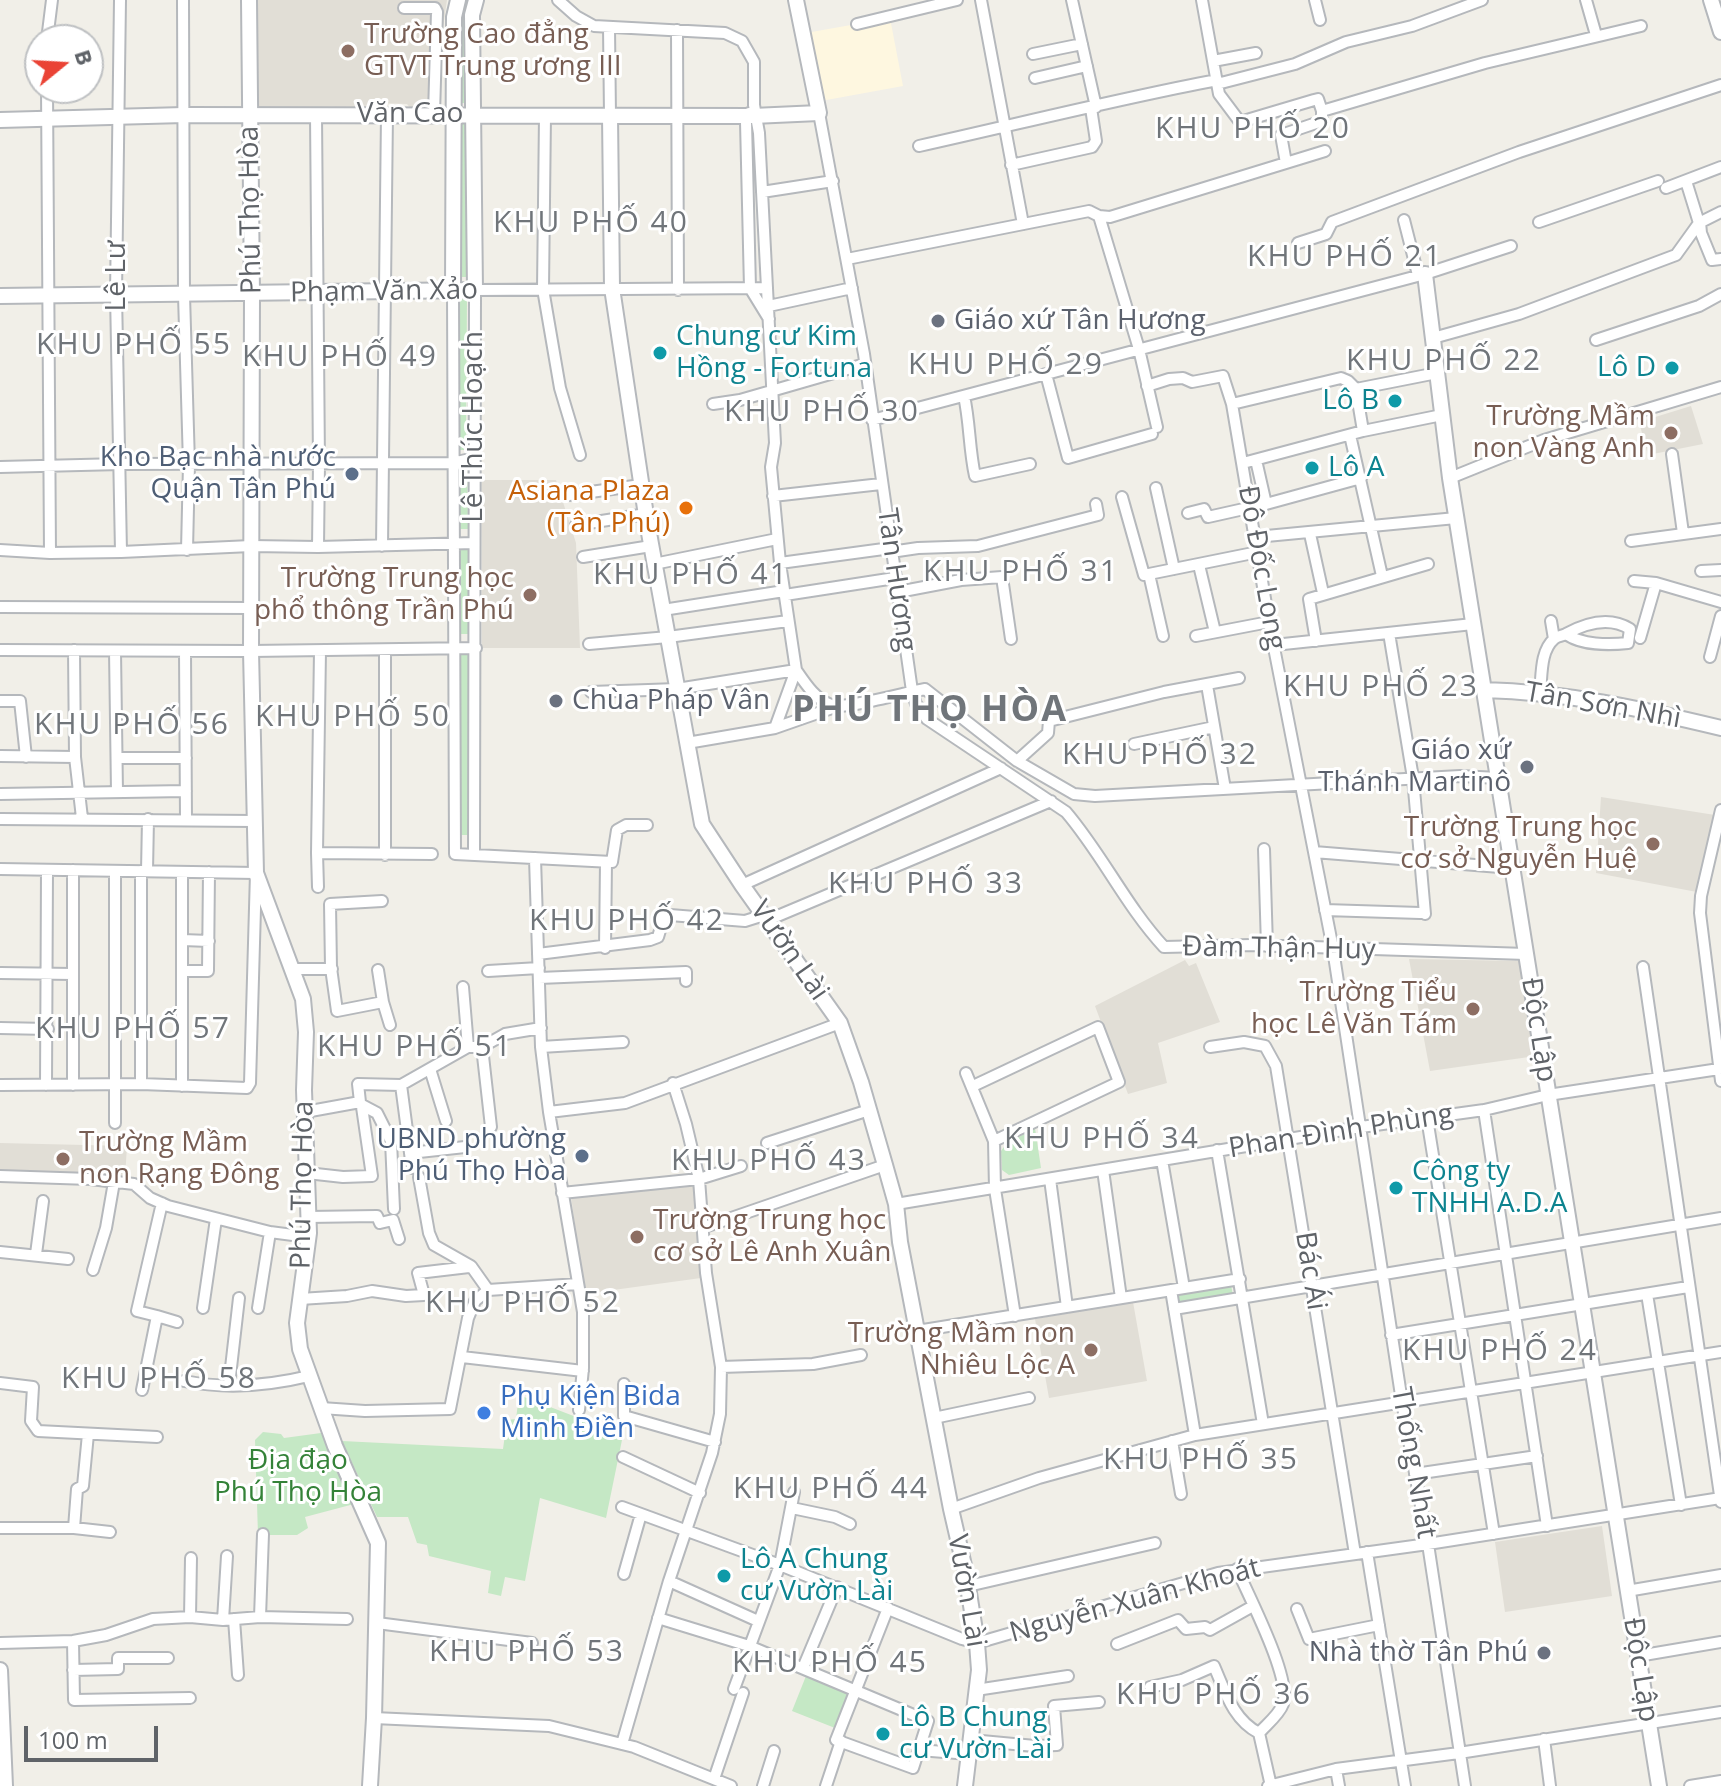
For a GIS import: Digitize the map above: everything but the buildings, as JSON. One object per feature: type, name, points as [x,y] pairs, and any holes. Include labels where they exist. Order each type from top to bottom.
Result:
[{"type":"street","points":[[49,24],[52,0]]},
{"type":"street","name":"Lê Lư","points":[[120,0],[116,294],[121,552]]},
{"type":"street","points":[[183,0],[184,295],[189,464],[187,550]]},
{"type":"street","name":"Phú Thọ Hòa","points":[[249,0],[251,651],[256,873],[303,999],[308,1237],[297,1323],[300,1349],[340,1457],[376,1535],[379,1551],[370,1786]]},
{"type":"street","name":"Lê Thúc Hoạch","points":[[458,0],[454,17],[452,463],[454,650],[464,854]]},
{"type":"street","name":"Lê Thúc Hoạch","points":[[464,854],[476,648],[472,15],[476,0]]},
{"type":"street","points":[[558,0],[576,16],[594,26],[725,33],[742,41],[754,62],[750,288],[765,307],[769,319],[775,443],[771,467],[780,563],[796,670],[822,700],[838,706]]},
{"type":"street","name":"Tân Hương","points":[[796,0],[833,181],[865,364],[912,691],[925,689],[1017,761],[1074,794],[1095,796],[1413,778],[1498,778]]},
{"type":"street","points":[[857,24],[957,0]]},
{"type":"street","points":[[981,0],[1023,224]]},
{"type":"street","points":[[1011,165],[1092,147],[1096,141],[1094,107],[1072,0]]},
{"type":"street","points":[[1202,0],[1219,94],[1240,122],[1314,100],[1319,101],[1322,116]]},
{"type":"street","points":[[1315,0],[1320,20]]},
{"type":"street","points":[[919,146],[1295,64],[1346,42],[1412,26],[1482,0]]},
{"type":"street","points":[[1586,0],[1596,35]]},
{"type":"street","points":[[1711,0],[1721,32]]},
{"type":"street","points":[[404,8],[435,8],[437,12],[434,114]]},
{"type":"street","points":[[1286,163],[1281,135],[1322,116],[1485,63],[1641,26]]},
{"type":"street","points":[[609,27],[610,116]]},
{"type":"street","points":[[677,30],[678,290]]},
{"type":"street","points":[[1033,54],[1082,44]]},
{"type":"street","points":[[1213,61],[1256,53]]},
{"type":"street","points":[[1035,78],[1087,66]]},
{"type":"street","points":[[1298,243],[1326,234],[1332,222],[1462,172],[1721,85]]},
{"type":"street","points":[[47,104],[50,553]]},
{"type":"street","points":[[753,112],[762,192],[767,288],[765,307]]},
{"type":"street","name":"Văn Cao","points":[[0,120],[184,115],[819,113]]},
{"type":"street","points":[[382,546],[387,114]]},
{"type":"street","points":[[316,115],[318,547]]},
{"type":"street","points":[[545,115],[543,289],[560,388],[580,455]]},
{"type":"street","name":"Vườn Lài","points":[[610,116],[612,288],[654,564],[702,824],[840,1023],[896,1204],[977,1643],[979,1670],[965,1786]]},
{"type":"street","points":[[847,259],[1089,211],[1110,217],[1325,151]]},
{"type":"street","points":[[1539,222],[1662,185],[1686,181],[1721,167]]},
{"type":"street","points":[[762,192],[833,181]]},
{"type":"street","points":[[1686,181],[1712,260],[1721,259]]},
{"type":"street","points":[[1433,338],[1519,314],[1676,255],[1699,223],[1721,212]]},
{"type":"street","points":[[1046,374],[1068,458],[1155,431],[1139,349],[1099,216]]},
{"type":"street","points":[[1404,220],[1422,274]]},
{"type":"street","points":[[872,420],[1422,274],[1511,246]]},
{"type":"street","name":"Độc Lập","points":[[1422,274],[1456,518],[1659,1786]]},
{"type":"street","name":"Phạm Văn Xảo","points":[[0,296],[767,288]]},
{"type":"street","points":[[765,307],[852,288]]},
{"type":"street","points":[[1596,340],[1699,306],[1721,294]]},
{"type":"street","points":[[713,404],[740,400],[865,364]]},
{"type":"street","points":[[1356,389],[1437,373]]},
{"type":"street","name":"Đô Đốc Long","points":[[1147,386],[1169,379],[1183,378],[1192,382],[1223,376],[1232,404],[1269,622],[1333,949]]},
{"type":"street","points":[[1232,404],[1341,378],[1356,389],[1363,431]]},
{"type":"street","points":[[1450,478],[1544,440],[1721,387]]},
{"type":"street","points":[[964,396],[975,476],[1030,464]]},
{"type":"street","points":[[1243,463],[1363,431],[1442,415]]},
{"type":"street","points":[[1350,435],[1382,576]]},
{"type":"street","points":[[1672,454],[1683,533]]},
{"type":"street","points":[[0,467],[452,463],[475,458]]},
{"type":"street","points":[[1256,460],[1266,504]]},
{"type":"street","points":[[1188,513],[1204,509],[1208,517],[1361,478]]},
{"type":"street","points":[[773,496],[881,484]]},
{"type":"street","points":[[569,495],[641,485]]},
{"type":"street","points":[[1156,488],[1174,569]]},
{"type":"street","points":[[1122,497],[1144,575],[1258,552]]},
{"type":"street","points":[[780,563],[891,550],[978,546],[1098,515],[1096,504]]},
{"type":"street","points":[[576,525],[646,514]]},
{"type":"street","points":[[1256,537],[1456,518]]},
{"type":"street","points":[[1631,541],[1721,529]]},
{"type":"street","points":[[1310,534],[1323,593]]},
{"type":"street","points":[[654,564],[777,539]]},
{"type":"street","points":[[0,550],[121,552],[251,546],[474,543]]},
{"type":"street","points":[[583,557],[651,546]]},
{"type":"street","points":[[1316,641],[1309,599],[1428,564]]},
{"type":"street","points":[[1199,565],[1215,632]]},
{"type":"street","points":[[1701,571],[1721,570]]},
{"type":"street","points":[[1149,574],[1163,636]]},
{"type":"street","points":[[898,592],[961,580],[1002,577],[1011,639]]},
{"type":"street","points":[[663,610],[895,578]]},
{"type":"street","points":[[1634,581],[1656,583],[1721,602]]},
{"type":"street","points":[[1640,638],[1656,583]]},
{"type":"street","points":[[1,606],[251,608]]},
{"type":"street","points":[[1710,657],[1721,616]]},
{"type":"street","points":[[589,644],[788,621]]},
{"type":"street","points":[[1540,692],[1543,659],[1554,639],[1551,621]]},
{"type":"street","points":[[1196,636],[1269,622]]},
{"type":"street","points":[[1554,639],[1576,626],[1602,622],[1618,622],[1630,629],[1628,643],[1613,645],[1573,639],[1566,634]]},
{"type":"street","points":[[1274,645],[1473,624]]},
{"type":"street","points":[[1325,910],[1422,914],[1421,860],[1413,778],[1389,633]]},
{"type":"street","points":[[0,650],[476,648]]},
{"type":"street","points":[[74,650],[75,757],[82,818]]},
{"type":"street","points":[[385,650],[385,855]]},
{"type":"street","points":[[115,651],[117,792]]},
{"type":"street","points":[[185,651],[186,820]]},
{"type":"street","points":[[318,887],[320,651]]},
{"type":"street","points":[[591,692],[677,689],[796,670]]},
{"type":"street","points":[[775,728],[796,670]]},
{"type":"street","points":[[1017,761],[1048,733],[1049,721],[1164,692],[1239,678]]},
{"type":"street","points":[[1207,685],[1225,789]]},
{"type":"street","name":"Tân Sơn Nhì","points":[[1484,690],[1540,692],[1603,702],[1721,728]]},
{"type":"street","points":[[687,743],[775,728],[838,706],[912,691]]},
{"type":"street","name":"Đàm Thận Huy","points":[[912,691],[916,704],[927,719],[1066,812],[1080,828],[1144,925],[1164,947],[1267,946],[1526,954]]},
{"type":"street","points":[[0,701],[20,701],[26,757]]},
{"type":"street","points":[[1134,744],[1214,727]]},
{"type":"street","points":[[0,756],[75,757]]},
{"type":"street","points":[[117,758],[186,758]]},
{"type":"street","points":[[742,885],[1001,768]]},
{"type":"street","points":[[0,794],[186,791]]},
{"type":"street","points":[[1066,812],[1074,794]]},
{"type":"street","points":[[538,954],[605,948],[658,937],[661,921],[670,915],[745,921],[766,918],[1051,801]]},
{"type":"street","points":[[1721,810],[1701,896],[1700,913],[1721,1081]]},
{"type":"street","points":[[0,819],[255,821]]},
{"type":"street","points":[[141,1084],[144,871],[148,819]]},
{"type":"street","points":[[464,854],[612,862],[617,830],[626,825],[647,825]]},
{"type":"street","points":[[1264,849],[1267,946]]},
{"type":"street","points":[[1314,852],[1512,868]]},
{"type":"street","points":[[317,853],[432,854]]},
{"type":"street","points":[[535,858],[541,1047],[583,1312],[583,1371],[579,1410]]},
{"type":"street","points":[[605,948],[606,862]]},
{"type":"street","points":[[0,869],[256,873],[250,1083],[247,1088],[141,1084],[0,1085]]},
{"type":"street","points":[[46,1085],[47,870]]},
{"type":"street","points":[[73,870],[73,1085]]},
{"type":"street","points":[[115,871],[115,1123]]},
{"type":"street","points":[[182,872],[182,1086]]},
{"type":"street","points":[[184,971],[208,971],[209,872]]},
{"type":"street","points":[[382,901],[330,904],[337,1011],[383,1002]]},
{"type":"street","points":[[183,940],[209,941]]},
{"type":"street","name":"Thống Nhất","points":[[1333,949],[1391,1335],[1428,1544],[1465,1786]]},
{"type":"street","points":[[1643,967],[1721,1500]]},
{"type":"street","points":[[292,969],[332,969]]},
{"type":"street","points":[[378,970],[390,1025]]},
{"type":"street","points":[[488,971],[686,972],[686,981]]},
{"type":"street","points":[[0,973],[73,974]]},
{"type":"street","points":[[463,987],[468,1047]]},
{"type":"street","points":[[549,1112],[625,1103],[840,1023]]},
{"type":"street","points":[[973,1086],[1098,1027],[1119,1082],[994,1141]]},
{"type":"street","points":[[0,1028],[48,1029]]},
{"type":"street","points":[[307,1173],[372,1176],[358,1084],[401,1085],[468,1047],[482,1047],[505,1034],[541,1028]]},
{"type":"street","points":[[541,1047],[623,1042]]},
{"type":"street","name":"Bác Ái","points":[[1210,1047],[1244,1042],[1265,1046],[1276,1066],[1355,1554]]},
{"type":"street","points":[[482,1047],[491,1127]]},
{"type":"street","points":[[430,1069],[446,1121]]},
{"type":"street","name":"Phan Đình Phùng","points":[[896,1204],[1217,1150],[1484,1110],[1548,1095],[1719,1069]]},
{"type":"street","points":[[966,1073],[994,1141],[995,1189],[1015,1316]]},
{"type":"street","points":[[622,1744],[669,1581],[700,1493],[720,1414],[721,1367],[706,1273],[699,1179],[673,1083]]},
{"type":"street","points":[[401,1085],[410,1153],[434,1245],[471,1266],[488,1290]]},
{"type":"street","points":[[305,1112],[361,1105],[377,1113],[391,1141],[394,1209]]},
{"type":"street","points":[[767,1143],[869,1110]]},
{"type":"street","points":[[1484,1110],[1547,1526]]},
{"type":"street","points":[[1427,1118],[1494,1534]]},
{"type":"street","points":[[410,1153],[465,1147]]},
{"type":"street","points":[[1217,1150],[1263,1424]]},
{"type":"street","points":[[1162,1160],[1184,1288]]},
{"type":"street","points":[[702,1228],[885,1165]]},
{"type":"street","points":[[562,1193],[699,1179],[741,1166]]},
{"type":"street","points":[[1103,1170],[1121,1298]]},
{"type":"street","points":[[0,1176],[134,1184],[150,1198],[162,1203],[270,1232],[308,1237]]},
{"type":"street","points":[[1050,1179],[1067,1307]]},
{"type":"street","points":[[93,1270],[106,1228],[114,1182]]},
{"type":"street","points":[[36,1254],[43,1201]]},
{"type":"street","points":[[162,1203],[137,1311],[177,1322]]},
{"type":"street","points":[[308,1217],[377,1216],[380,1223],[393,1220],[399,1239]]},
{"type":"street","points":[[1174,1309],[1721,1218]]},
{"type":"street","points":[[203,1308],[216,1219]]},
{"type":"street","points":[[258,1308],[270,1232]]},
{"type":"street","points":[[0,1252],[68,1259]]},
{"type":"street","points":[[300,1299],[372,1291],[424,1295],[418,1273],[471,1266]]},
{"type":"street","points":[[917,1331],[1240,1279]]},
{"type":"street","points":[[321,1408],[365,1411],[450,1409],[468,1318],[475,1301],[488,1290],[578,1284]]},
{"type":"street","points":[[1391,1335],[1688,1287]]},
{"type":"street","points":[[1171,1290],[1195,1435]]},
{"type":"street","points":[[1647,1294],[1681,1505]]},
{"type":"street","points":[[229,1385],[239,1298]]},
{"type":"street","points":[[142,1390],[157,1316]]},
{"type":"street","points":[[951,1509],[1039,1478],[1195,1435],[1721,1352]]},
{"type":"street","points":[[721,1367],[813,1364],[861,1355]]},
{"type":"street","points":[[462,1357],[583,1371]]},
{"type":"street","points":[[184,1381],[212,1386],[271,1384],[309,1376]]},
{"type":"street","points":[[0,1383],[33,1387],[31,1421],[38,1431],[157,1437]]},
{"type":"street","points":[[624,1384],[624,1416],[715,1442]]},
{"type":"street","points":[[934,1418],[1029,1398]]},
{"type":"street","points":[[74,1528],[77,1489],[83,1486],[88,1434]]},
{"type":"street","points":[[1172,1441],[1181,1494]]},
{"type":"street","points":[[1415,1474],[1537,1456]]},
{"type":"street","points":[[623,1457],[700,1493]]},
{"type":"street","points":[[714,1779],[749,1646],[780,1565],[794,1492]]},
{"type":"street","name":"Nguyễn Xuân Khoát","points":[[977,1643],[1237,1569],[1721,1500]]},
{"type":"street","points":[[622,1507],[687,1529],[977,1643]]},
{"type":"street","points":[[792,1508],[835,1517],[850,1524]]},
{"type":"street","points":[[624,1574],[641,1514]]},
{"type":"street","points":[[0,1528],[74,1528],[110,1532]]},
{"type":"street","points":[[260,1617],[263,1534]]},
{"type":"street","points":[[968,1586],[1155,1543]]},
{"type":"street","points":[[1367,1552],[1405,1786]]},
{"type":"street","points":[[227,1556],[229,1620],[238,1675]]},
{"type":"street","points":[[190,1617],[191,1558]]},
{"type":"street","points":[[1237,1569],[1285,1689],[1282,1707],[1259,1733]]},
{"type":"street","points":[[1627,1591],[1721,1575]]},
{"type":"street","points":[[669,1581],[758,1621]]},
{"type":"street","points":[[803,1668],[837,1587]]},
{"type":"street","points":[[1117,1644],[1178,1620],[1186,1629],[1205,1627],[1210,1630],[1253,1606]]},
{"type":"street","points":[[826,1786],[855,1690],[888,1608]]},
{"type":"street","points":[[1297,1609],[1309,1639],[1379,1625]]},
{"type":"street","points":[[658,1618],[749,1646],[928,1721],[913,1768],[839,1737]]},
{"type":"street","points":[[0,1643],[73,1641],[106,1635],[153,1619],[347,1619]]},
{"type":"street","points":[[377,1623],[532,1643]]},
{"type":"street","points":[[73,1641],[74,1700],[190,1698]]},
{"type":"street","points":[[1638,1656],[1721,1642]]},
{"type":"street","points":[[73,1670],[118,1669],[118,1658],[168,1658]]},
{"type":"street","points":[[1150,1687],[1182,1680],[1214,1666],[1230,1704],[1244,1723],[1259,1733],[1270,1786],[1336,1769],[1721,1712]]},
{"type":"street","points":[[0,1670],[1,1751],[5,1786]]},
{"type":"street","points":[[976,1690],[1068,1676]]},
{"type":"street","points":[[919,1750],[1057,1745],[1054,1706],[1099,1702]]},
{"type":"street","points":[[374,1718],[540,1725],[622,1744],[731,1786]]},
{"type":"street","points":[[1544,1739],[1550,1786]]},
{"type":"street","points":[[763,1786],[774,1751]]},
{"type":"street","points":[[1336,1769],[1339,1786]]},
{"type":"street","points":[[1690,1786],[1721,1781]]},
{"type":"shaded area","name":"Trường Cao đẳng GTVT Trung ương III","points":[[258,0],[447,0],[441,40],[439,109],[412,110],[407,104],[378,103],[370,109],[255,110]]},
{"type":"shaded area","points":[[890,18],[903,86],[821,101],[806,33]]},
{"type":"shaded area","name":"Trường Mầm non Vàng Anh","points":[[1691,406],[1703,444],[1648,455],[1639,422]]},
{"type":"shaded area","name":"Trường Trung học phổ thông Trần Phú","points":[[482,480],[556,480],[576,543],[580,648],[482,648]]},
{"type":"shaded area","name":"Trường Trung học cơ sở Nguyễn Huệ","points":[[1601,797],[1715,815],[1697,892],[1596,873]]},
{"type":"shaded area","name":"Trường Tiểu học Lê Văn Tám","points":[[1409,959],[1519,961],[1536,1056],[1430,1071]]},
{"type":"shaded area","points":[[1185,960],[1189,966],[1196,963],[1220,1022],[1158,1043],[1167,1083],[1128,1094],[1095,1006]]},
{"type":"shaded area","name":"Trường Mầm non Rạng Đông","points":[[0,1143],[127,1146],[125,1178],[0,1171]]},
{"type":"shaded area","name":"Trường Trung học cơ sở Lê Anh Xuân","points":[[695,1183],[701,1278],[584,1294],[571,1196]]},
{"type":"shaded area","name":"Trường Mầm non Nhiêu Lộc A","points":[[1133,1302],[1147,1381],[1049,1398],[1035,1319]]},
{"type":"shaded area","points":[[1602,1526],[1612,1596],[1505,1612],[1495,1542]]},
{"type":"green space","points":[[463,0],[469,0],[464,103],[457,103],[460,14]]},
{"type":"green space","points":[[465,119],[467,277],[458,277],[458,120]]},
{"type":"green space","points":[[458,296],[467,296],[466,450],[458,450]]},
{"type":"green space","points":[[460,464],[467,464],[468,529],[459,529]]},
{"type":"green space","points":[[460,545],[468,545],[468,634],[460,634]]},
{"type":"green space","points":[[460,653],[468,653],[469,835],[461,835]]},
{"type":"green space","points":[[1035,1128],[1041,1168],[1009,1175],[1002,1170],[1001,1151],[1006,1144]]},
{"type":"green space","points":[[1231,1285],[1233,1295],[1179,1304],[1178,1293]]},
{"type":"green space","points":[[519,1395],[623,1435],[606,1518],[540,1498],[525,1581],[505,1577],[501,1596],[488,1593],[491,1571],[429,1556],[427,1545],[417,1543],[408,1517],[377,1517],[342,1441],[503,1449],[507,1420],[516,1419]]},
{"type":"green space","name":"Địa đạo Phú Thọ Hòa","points":[[263,1432],[281,1434],[284,1438],[321,1433],[354,1504],[305,1517],[308,1528],[297,1535],[258,1535],[255,1440]]},
{"type":"green space","points":[[806,1676],[849,1693],[835,1728],[792,1711]]},
{"type":"place","name":"Trường Cao đẳng GTVT Trung ương III","points":[[348,51]]},
{"type":"place","name":"Giáo xứ Tân Hương","points":[[938,321]]},
{"type":"place","name":"Chung cư Kim Hồng - Fortuna","points":[[660,353]]},
{"type":"place","name":"Lô D","points":[[1672,368]]},
{"type":"place","name":"Lô B","points":[[1395,401]]},
{"type":"place","name":"Trường Mầm non Vàng Anh","points":[[1671,433]]},
{"type":"place","name":"Lô A","points":[[1312,468]]},
{"type":"place","name":"Kho Bạc nhà nước Quận Tân Phú","points":[[352,474]]},
{"type":"place","name":"Asiana Plaza (Tân Phú)","points":[[686,508]]},
{"type":"place","name":"Trường Trung học phổ thông Trần Phú","points":[[530,595]]},
{"type":"place","name":"Chùa Pháp Vân","points":[[556,701]]},
{"type":"place","name":"Giáo xứ Thánh Martinô","points":[[1527,767]]},
{"type":"place","name":"Trường Trung học cơ sở Nguyễn Huệ","points":[[1653,844]]},
{"type":"place","name":"Trường Tiểu học Lê Văn Tám","points":[[1473,1009]]},
{"type":"place","name":"UBND phường Phú Thọ Hòa","points":[[582,1156]]},
{"type":"place","name":"Trường Mầm non Rạng Đông","points":[[63,1159]]},
{"type":"place","name":"Công ty TNHH A.D.A","points":[[1396,1188]]},
{"type":"place","name":"Trường Trung học cơ sở Lê Anh Xuân","points":[[637,1237]]},
{"type":"place","name":"Trường Mầm non Nhiêu Lộc A","points":[[1091,1350]]},
{"type":"place","name":"Phụ Kiện Bida Minh Điền","points":[[484,1413]]},
{"type":"place","name":"Lô A Chung cư Vườn Lài","points":[[724,1576]]},
{"type":"place","name":"Nhà thờ Tân Phú","points":[[1544,1653]]},
{"type":"place","name":"Lô B Chung cư Vườn Lài","points":[[883,1734]]},
{"type":"district","name":"KHU PHỐ 20","points":[[1253,129]]},
{"type":"district","name":"KHU PHỐ 40","points":[[591,223]]},
{"type":"district","name":"KHU PHỐ 21","points":[[1345,257]]},
{"type":"district","name":"KHU PHỐ 55","points":[[134,345]]},
{"type":"district","name":"KHU PHỐ 49","points":[[340,357]]},
{"type":"district","name":"KHU PHỐ 22","points":[[1444,361]]},
{"type":"district","name":"KHU PHỐ 29","points":[[1006,365]]},
{"type":"district","name":"KHU PHỐ 30","points":[[822,412]]},
{"type":"district","name":"KHU PHỐ 31","points":[[1021,572]]},
{"type":"district","name":"KHU PHỐ 41","points":[[691,575]]},
{"type":"district","name":"KHU PHỐ 23","points":[[1381,687]]},
{"type":"district","name":"PHÚ THỌ HÒA","points":[[930,711]]},
{"type":"district","name":"KHU PHỐ 50","points":[[353,717]]},
{"type":"district","name":"KHU PHỐ 56","points":[[132,725]]},
{"type":"district","name":"KHU PHỐ 32","points":[[1160,755]]},
{"type":"district","name":"KHU PHỐ 33","points":[[926,884]]},
{"type":"district","name":"KHU PHỐ 42","points":[[627,921]]},
{"type":"district","name":"KHU PHỐ 57","points":[[133,1029]]},
{"type":"district","name":"KHU PHỐ 51","points":[[415,1047]]},
{"type":"district","name":"KHU PHỐ 34","points":[[1102,1139]]},
{"type":"district","name":"KHU PHỐ 43","points":[[769,1161]]},
{"type":"district","name":"KHU PHỐ 52","points":[[523,1303]]},
{"type":"district","name":"KHU PHỐ 24","points":[[1500,1351]]},
{"type":"district","name":"KHU PHỐ 58","points":[[159,1379]]},
{"type":"district","name":"KHU PHỐ 35","points":[[1201,1460]]},
{"type":"district","name":"KHU PHỐ 44","points":[[831,1489]]},
{"type":"district","name":"KHU PHỐ 53","points":[[527,1652]]},
{"type":"district","name":"KHU PHỐ 45","points":[[830,1663]]},
{"type":"district","name":"KHU PHỐ 36","points":[[1214,1695]]}]
